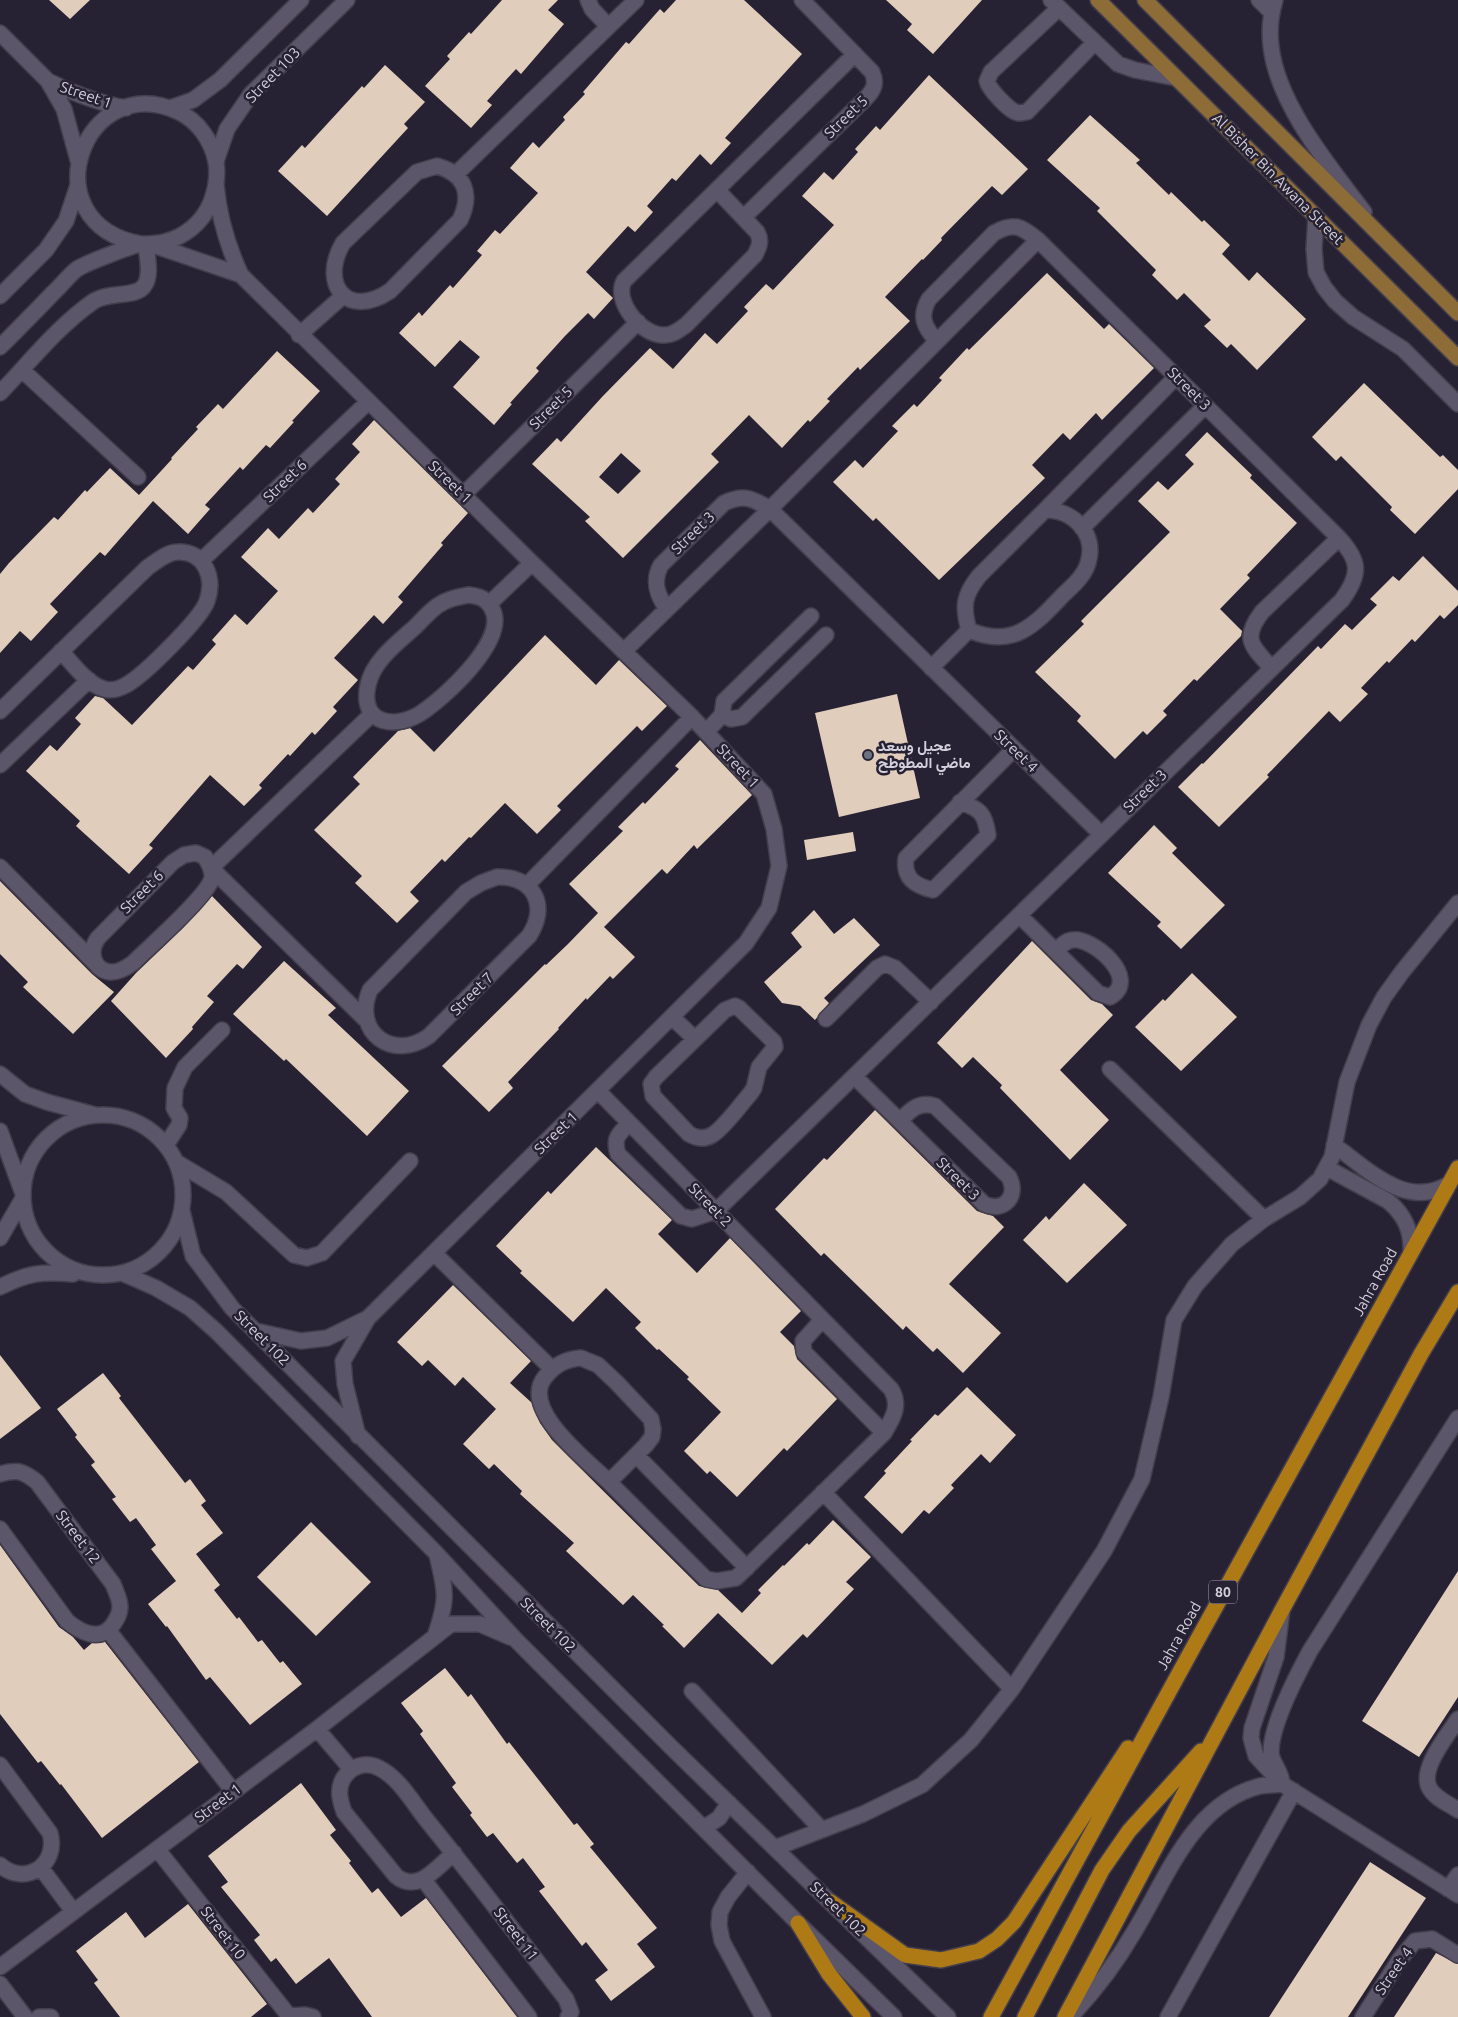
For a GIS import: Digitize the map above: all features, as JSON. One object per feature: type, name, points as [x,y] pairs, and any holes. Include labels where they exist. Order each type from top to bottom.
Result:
[{"type":"highway","name":"Jahra Road","points":[[991,2017],[1458,1168]]},
{"type":"highway","points":[[1065,2017],[1282,1610],[1421,1354],[1458,1292]]},
{"type":"highway","points":[[831,1902],[905,1955],[941,1960],[979,1951],[996,1939],[1014,1922],[1194,1646]]},
{"type":"highway","points":[[1025,2017],[1102,1870],[1129,1831],[1216,1734]]},
{"type":"highway","points":[[798,1923],[829,1974],[864,2017]]},
{"type":"main road","name":"Al Bisher Bin Awana Street","points":[[1098,0],[1458,358]]},
{"type":"main road","points":[[1145,0],[1458,313]]},
{"type":"street","points":[[170,108],[194,100],[220,80],[301,0]]},
{"type":"street","name":"Street 103","points":[[216,161],[227,128],[251,94],[347,0]]},
{"type":"street","points":[[588,0],[592,9],[608,26]]},
{"type":"street","points":[[454,174],[636,0]]},
{"type":"street","name":"Street 5","points":[[744,218],[872,91],[875,84],[875,77],[872,72],[802,0]]},
{"type":"street","points":[[1259,0],[1273,6],[1271,46],[1279,78],[1294,111],[1320,154],[1389,245]]},
{"type":"street","points":[[1095,42],[1027,112],[1018,113],[1010,109],[988,87],[987,81],[991,72],[1055,4],[1095,42],[1118,64],[1135,70],[1176,78]]},
{"type":"street","name":"Street 1","points":[[0,33],[48,81],[64,109],[78,161]]},
{"type":"street","points":[[717,190],[757,232],[760,238],[760,247],[755,255],[686,325],[675,333],[665,336],[649,332],[624,306],[620,294],[624,281],[855,54]]},
{"type":"street","name":"Street 1","points":[[48,81],[81,96],[105,104],[126,108]]},
{"type":"street","points":[[0,347],[77,269],[146,244],[172,240],[191,229],[208,209],[216,185],[216,161],[213,149],[200,128],[181,113],[170,108],[148,104],[126,108],[100,122],[90,134],[78,161],[78,185],[85,207],[99,226],[118,238],[146,244]]},
{"type":"street","points":[[437,166],[454,174],[466,190],[465,210],[460,220],[382,297],[362,302],[343,296],[337,288],[333,266],[343,242],[416,172],[437,166]]},
{"type":"street","points":[[0,296],[46,250],[66,221],[78,185]]},
{"type":"street","name":"Street 1","points":[[216,185],[222,228],[229,250],[241,275],[532,563],[692,717],[764,794],[774,829],[779,866],[769,908],[746,943],[598,1092],[368,1318],[343,1361],[345,1384],[358,1436]]},
{"type":"street","points":[[1316,217],[1314,249],[1316,272],[1324,287],[1335,301],[1353,317],[1403,349],[1458,404]]},
{"type":"street","name":"Street 3","points":[[716,1211],[1342,600],[1352,586],[1356,568],[1355,559],[1351,551],[1026,230],[1016,226],[1006,227],[994,234],[929,299],[924,308],[924,325],[936,340]]},
{"type":"street","points":[[624,651],[770,509],[936,340],[1038,240]]},
{"type":"street","points":[[0,393],[77,313],[110,294],[136,293],[144,288],[148,279],[146,244]]},
{"type":"street","name":"Street 1","points":[[146,244],[241,275]]},
{"type":"street","points":[[300,335],[343,296]]},
{"type":"street","name":"Street 5","points":[[463,495],[638,322]]},
{"type":"street","points":[[22,370],[138,476]]},
{"type":"street","points":[[969,630],[964,606],[971,586],[979,576],[1176,377]]},
{"type":"street","name":"Street 6","points":[[202,560],[368,402]]},
{"type":"street","points":[[1082,528],[1205,406]]},
{"type":"street","name":"Street 3","points":[[667,608],[657,590],[657,571],[724,503],[736,498],[750,498],[770,509]]},
{"type":"street","name":"Street 4","points":[[770,509],[1101,834]]},
{"type":"street","points":[[969,630],[981,635],[1012,636],[1038,621],[1079,579],[1087,566],[1090,542],[1082,528],[1068,514],[1058,510],[1045,510]]},
{"type":"street","points":[[1271,668],[1257,653],[1250,640],[1250,631],[1254,622],[1339,538]]},
{"type":"street","points":[[0,711],[148,567],[160,558],[178,552],[194,554],[202,560],[208,569],[208,598],[201,614],[138,677],[125,686],[106,690],[89,680],[62,651]]},
{"type":"street","points":[[489,604],[532,563]]},
{"type":"street","points":[[469,595],[484,599],[489,604],[495,617],[495,628],[489,642],[474,664],[434,703],[414,717],[396,722],[385,722],[372,714],[367,708],[366,696],[372,673],[383,657],[436,606],[450,599],[469,595]]},
{"type":"street","points":[[706,732],[722,715],[724,701],[812,616]]},
{"type":"street","points":[[931,668],[969,630]]},
{"type":"street","points":[[722,715],[731,719],[742,717],[826,635]]},
{"type":"street","points":[[0,765],[89,680]]},
{"type":"street","points":[[0,867],[102,969],[113,972],[126,968],[133,964],[204,893],[212,878],[211,868],[372,714]]},
{"type":"street","points":[[366,1019],[365,1002],[370,990],[466,892],[481,883],[497,877],[507,877],[527,885],[692,717]]},
{"type":"street","points":[[960,802],[976,808],[986,819],[988,835],[933,890],[920,887],[911,880],[905,867],[906,858],[960,802],[1014,749]]},
{"type":"street","name":"Street 6","points":[[95,963],[92,952],[93,944],[104,930],[173,862],[184,855],[196,853],[205,857],[211,868]]},
{"type":"street","name":"Street 7","points":[[211,868],[366,1019],[376,1037],[395,1045],[408,1046],[420,1042],[429,1036],[535,928],[539,906],[536,897],[527,885]]},
{"type":"street","points":[[775,1848],[863,1814],[922,1786],[971,1740],[1012,1689],[1104,1552],[1142,1479],[1161,1397],[1174,1320],[1195,1286],[1226,1251],[1264,1218],[1300,1197],[1320,1179],[1327,1168],[1334,1145],[1347,1082],[1369,1024],[1402,972],[1458,903]]},
{"type":"street","points":[[1019,915],[1056,951]]},
{"type":"street","points":[[826,1019],[877,968],[885,964],[895,968],[931,1002]]},
{"type":"street","points":[[735,1006],[775,1044],[773,1050],[758,1070],[753,1091],[713,1134],[700,1138],[689,1134],[653,1096],[651,1088],[656,1077],[695,1039],[725,1010],[735,1006]]},
{"type":"street","points":[[672,1017],[695,1039]]},
{"type":"street","points":[[166,1145],[179,1125],[180,1118],[174,1108],[175,1088],[185,1067],[222,1030]]},
{"type":"street","points":[[1110,1069],[1264,1218]]},
{"type":"street","points":[[0,1074],[25,1094],[96,1115],[116,1116],[134,1121],[152,1131],[166,1145],[176,1162],[182,1186],[182,1211],[174,1232],[161,1251],[143,1265],[122,1274],[107,1276],[51,1272],[21,1276],[0,1287]]},
{"type":"street","name":"Street 3","points":[[855,1077],[984,1204],[996,1207],[1006,1203],[1009,1199],[1013,1189],[1009,1177],[935,1106],[928,1104],[920,1105],[913,1108],[900,1121]]},
{"type":"street","name":"Street 2","points":[[552,1369],[541,1382],[538,1392],[542,1411],[552,1426],[706,1579],[716,1581],[736,1578],[747,1568],[884,1433],[894,1415],[896,1398],[891,1389],[598,1092]]},
{"type":"street","points":[[0,1238],[22,1196],[27,1169],[37,1148],[53,1132],[74,1120],[96,1115]]},
{"type":"street","points":[[629,1123],[618,1135],[615,1144],[618,1154],[681,1216],[692,1219],[716,1211]]},
{"type":"street","points":[[0,1131],[22,1196],[27,1222],[37,1242],[52,1258],[71,1270],[93,1275]]},
{"type":"street","points":[[1334,1145],[1385,1182],[1403,1190],[1419,1194],[1430,1193],[1450,1184]]},
{"type":"street","points":[[176,1162],[226,1192],[294,1255],[307,1258],[322,1253],[410,1161]]},
{"type":"street","points":[[1327,1168],[1388,1200],[1396,1207],[1407,1224],[1411,1238],[1411,1253]]},
{"type":"street","name":"Street 102","points":[[182,1211],[192,1256],[232,1308],[358,1436],[948,2017]]},
{"type":"street","points":[[434,1253],[552,1369],[561,1362],[581,1358],[598,1365],[651,1419],[652,1437],[637,1456],[609,1482]]},
{"type":"street","name":"Street 102","points":[[122,1274],[156,1288],[190,1308],[217,1332],[436,1553],[516,1640],[894,2017]]},
{"type":"street","name":"Street 1","points":[[255,1331],[301,1341],[327,1338],[368,1318]]},
{"type":"street","points":[[822,1320],[803,1341],[804,1352],[884,1433]]},
{"type":"street","points":[[1288,1787],[1273,1760],[1271,1751],[1286,1700],[1310,1651],[1458,1418]]},
{"type":"street","points":[[637,1456],[747,1568]]},
{"type":"street","name":"Street 12","points":[[0,1474],[14,1470],[26,1474],[37,1482],[113,1584],[119,1598],[120,1610],[117,1620],[108,1630]]},
{"type":"street","points":[[823,1492],[1012,1689]]},
{"type":"street","points":[[0,1529],[67,1621],[75,1628],[87,1634],[98,1635],[108,1630],[234,1791]]},
{"type":"street","points":[[435,1636],[444,1611],[445,1589],[436,1553]]},
{"type":"street","points":[[1282,1610],[1276,1656],[1252,1728],[1251,1738],[1256,1756],[1288,1787],[1453,1892],[1458,1875]]},
{"type":"street","name":"Street 1","points":[[0,1967],[317,1729],[451,1624],[480,1624],[516,1640]]},
{"type":"street","points":[[692,1691],[822,1830]]},
{"type":"street","points":[[1458,1719],[1429,1765],[1427,1774],[1430,1790],[1458,1810]]},
{"type":"street","points":[[317,1729],[351,1769],[339,1788],[344,1812],[396,1876],[403,1882],[411,1884],[423,1879],[454,1853]]},
{"type":"street","name":"Street 11","points":[[351,1769],[362,1764],[372,1765],[391,1776],[454,1853],[566,1999],[571,2012],[568,2017]]},
{"type":"street","points":[[0,1765],[50,1832],[53,1843],[51,1855],[41,1868],[28,1873],[13,1873],[0,1865]]},
{"type":"street","points":[[1070,2017],[1119,1957],[1136,1931],[1173,1862],[1199,1826],[1218,1809],[1241,1793],[1260,1786],[1288,1787]]},
{"type":"street","points":[[1168,2017],[1288,1787]]},
{"type":"street","points":[[704,1828],[719,1818],[729,1803]]},
{"type":"street","name":"Street 10","points":[[157,1849],[289,2017],[305,2014],[313,2017]]},
{"type":"street","points":[[41,1868],[73,1911]]},
{"type":"street","points":[[748,1872],[728,1897],[720,1912],[719,1925],[722,1941],[763,2017]]},
{"type":"street","points":[[423,1879],[529,2017]]},
{"type":"street","name":"Street 4","points":[[1363,2017],[1400,1959],[1415,1941],[1432,1939],[1458,1955]]},
{"type":"street","points":[[0,1984],[24,2017]]},
{"type":"street","points":[[39,2017],[51,2017]]},
{"type":"building","points":[[49,0],[90,0],[70,19]]},
{"type":"building","points":[[502,0],[558,0],[548,10],[564,24],[521,74],[516,69],[487,101],[492,105],[471,128],[425,86],[450,59],[447,56],[469,32],[471,34]]},
{"type":"building","points":[[676,0],[744,0],[802,54],[725,138],[731,143],[711,165],[700,154],[676,181],[672,178],[647,206],[653,212],[635,232],[628,226],[586,272],[613,298],[594,319],[588,313],[565,336],[536,368],[539,371],[510,403],[512,404],[494,425],[453,387],[480,357],[460,340],[435,367],[399,333],[419,312],[422,316],[450,285],[453,288],[482,255],[477,251],[495,230],[500,234],[538,193],[510,168],[533,142],[539,148],[565,120],[563,117],[585,94],[583,92],[626,42],[629,44],[660,9],[664,13]]},
{"type":"building","points":[[886,0],[982,0],[933,54],[907,30],[912,24]]},
{"type":"building","points":[[385,65],[425,102],[404,124],[408,128],[327,216],[278,171],[302,145],[305,148],[362,86],[364,88]]},
{"type":"building","points":[[929,75],[1028,169],[1002,195],[992,186],[941,238],[942,240],[923,260],[885,297],[910,321],[860,370],[858,367],[827,399],[830,401],[810,422],[808,420],[782,448],[749,415],[711,454],[719,462],[623,558],[585,521],[590,517],[532,464],[557,438],[561,442],[650,348],[673,369],[705,333],[717,344],[748,311],[744,307],[766,284],[773,290],[834,225],[802,196],[824,172],[833,180],[858,152],[855,149],[876,126],[880,130]],"holes":[[[621,453],[641,471],[618,494],[599,477]]]},
{"type":"building","points":[[1090,115],[1140,160],[1136,163],[1169,195],[1171,192],[1202,222],[1204,220],[1230,245],[1222,254],[1249,281],[1257,272],[1306,319],[1257,370],[1231,344],[1227,348],[1204,326],[1211,320],[1184,293],[1177,300],[1152,275],[1156,270],[1097,211],[1100,208],[1047,160]]},
{"type":"building","points":[[1047,273],[1104,329],[1109,324],[1154,368],[1102,420],[1096,413],[1070,440],[1063,433],[1032,465],[1045,478],[939,580],[876,518],[873,521],[833,482],[855,460],[863,468],[898,431],[892,426],[914,404],[917,407],[942,380],[939,378],[967,348],[969,350]]},
{"type":"building","points":[[277,351],[320,391],[292,421],[294,422],[270,448],[266,445],[243,470],[240,467],[205,505],[210,509],[188,534],[153,501],[105,556],[100,552],[50,604],[58,612],[31,641],[20,631],[0,653],[0,574],[9,563],[54,517],[58,520],[85,490],[87,492],[110,468],[139,495],[198,429],[196,427],[218,404],[223,409]]},
{"type":"building","points":[[1364,383],[1440,457],[1443,455],[1458,470],[1458,489],[1415,534],[1390,510],[1392,507],[1341,456],[1336,461],[1312,437]]},
{"type":"building","points":[[374,420],[468,513],[441,543],[443,545],[398,597],[403,602],[383,624],[374,615],[334,658],[358,680],[333,707],[337,711],[315,735],[312,732],[290,756],[288,754],[259,785],[262,788],[244,806],[210,775],[149,845],[153,848],[129,874],[76,826],[80,821],[26,771],[50,745],[57,751],[81,724],[75,718],[95,696],[103,698],[132,725],[188,666],[193,670],[216,644],[212,640],[235,614],[247,625],[278,591],[241,557],[268,528],[279,539],[308,508],[313,513],[340,484],[335,479],[360,452],[352,444]]},
{"type":"building","points":[[1207,432],[1252,475],[1250,478],[1297,523],[1247,575],[1250,578],[1220,609],[1242,631],[1241,636],[1197,681],[1194,679],[1163,711],[1167,715],[1147,735],[1143,731],[1115,759],[1077,721],[1081,716],[1035,672],[1084,624],[1081,621],[1170,532],[1138,501],[1158,481],[1168,490],[1194,464],[1185,455]]},
{"type":"building","points":[[1423,556],[1458,591],[1458,605],[1444,619],[1440,615],[1415,642],[1412,639],[1389,663],[1387,661],[1361,688],[1368,694],[1340,722],[1329,711],[1267,775],[1269,777],[1219,827],[1178,787],[1203,764],[1318,646],[1321,649],[1345,624],[1352,630],[1377,605],[1370,599],[1393,576],[1399,581]]},
{"type":"building","points":[[545,635],[596,685],[619,660],[667,706],[642,731],[637,726],[557,806],[561,810],[537,834],[505,803],[471,838],[469,837],[445,862],[442,859],[410,892],[419,901],[397,923],[355,883],[362,876],[314,830],[360,784],[353,777],[398,731],[410,728],[434,752]]},
{"type":"building","name":"عجيل وسعد ماضي المطوطح","points":[[897,694],[920,798],[839,817],[815,713]]},
{"type":"building","points":[[700,740],[752,795],[697,849],[694,845],[667,874],[662,869],[604,927],[635,957],[613,979],[610,976],[587,1000],[586,998],[508,1082],[513,1088],[489,1112],[442,1066],[598,913],[569,884],[623,831],[618,827],[643,802],[645,804],[679,769],[675,766]]},
{"type":"building","points":[[1154,825],[1177,848],[1172,853],[1225,905],[1181,949],[1157,926],[1161,922],[1108,873]]},
{"type":"building","points":[[853,832],[856,851],[807,860],[804,840]]},
{"type":"building","points":[[0,881],[92,974],[114,992],[73,1034],[23,987],[28,982],[0,954]]},
{"type":"building","points":[[212,896],[262,947],[243,969],[237,964],[207,996],[214,1002],[192,1027],[193,1029],[166,1058],[111,1001]]},
{"type":"building","points":[[814,910],[834,934],[854,918],[880,945],[824,998],[829,1003],[815,1020],[800,1006],[782,1003],[764,982],[802,947],[791,933]]},
{"type":"building","points":[[1032,941],[1091,1000],[1102,1004],[1113,1015],[1060,1070],[1109,1120],[1070,1160],[1000,1088],[1002,1085],[973,1057],[962,1068],[937,1043]]},
{"type":"building","points":[[284,961],[336,1008],[328,1015],[409,1091],[367,1136],[286,1059],[284,1061],[233,1014]]},
{"type":"building","points":[[1192,973],[1237,1017],[1181,1071],[1135,1027],[1163,999],[1165,1001]]},
{"type":"building","points":[[875,1110],[977,1211],[993,1216],[1004,1227],[949,1284],[1001,1333],[963,1373],[937,1348],[933,1352],[906,1326],[903,1330],[824,1253],[821,1256],[775,1209],[824,1158],[827,1160]]},
{"type":"building","points":[[596,1147],[672,1220],[658,1234],[697,1273],[730,1238],[801,1311],[780,1332],[794,1346],[797,1359],[837,1399],[787,1451],[784,1448],[737,1497],[710,1471],[707,1474],[684,1451],[721,1412],[687,1379],[689,1377],[659,1349],[657,1350],[635,1328],[641,1322],[606,1288],[573,1322],[520,1273],[522,1271],[496,1246],[548,1191],[551,1194]]},
{"type":"building","points":[[1084,1183],[1127,1225],[1067,1283],[1023,1240],[1046,1216],[1049,1220]]},
{"type":"building","points":[[453,1285],[531,1361],[510,1383],[532,1403],[540,1423],[552,1440],[699,1586],[718,1590],[742,1613],[761,1593],[758,1590],[807,1543],[809,1545],[833,1520],[871,1557],[846,1582],[854,1589],[807,1638],[803,1634],[772,1665],[718,1613],[684,1648],[662,1626],[664,1625],[633,1595],[623,1605],[566,1551],[574,1543],[520,1494],[522,1491],[494,1464],[489,1469],[463,1444],[496,1409],[463,1377],[455,1386],[428,1360],[422,1366],[397,1342]]},
{"type":"building","points":[[0,1355],[41,1408],[0,1439]]},
{"type":"building","points":[[103,1373],[121,1396],[119,1398],[185,1483],[190,1479],[206,1501],[201,1505],[223,1533],[196,1554],[220,1585],[214,1590],[237,1619],[239,1617],[258,1642],[262,1640],[280,1663],[283,1661],[302,1684],[250,1725],[210,1677],[206,1680],[167,1626],[148,1604],[176,1581],[151,1549],[156,1545],[136,1518],[130,1522],[112,1499],[116,1497],[91,1465],[95,1462],[75,1437],[77,1435],[57,1409]]},
{"type":"building","points":[[967,1387],[1016,1435],[990,1463],[981,1454],[951,1485],[954,1488],[929,1514],[924,1510],[902,1534],[864,1497],[886,1473],[884,1471],[912,1441],[910,1440],[935,1414],[938,1416]]},
{"type":"building","points":[[311,1522],[371,1582],[316,1636],[257,1577]]},
{"type":"building","points":[[0,1545],[59,1627],[73,1637],[84,1650],[92,1643],[105,1642],[199,1762],[102,1838],[61,1784],[41,1761],[38,1763],[0,1714]]},
{"type":"building","points":[[1458,1571],[1458,1697],[1419,1757],[1362,1721]]},
{"type":"building","points":[[445,1668],[468,1697],[471,1694],[507,1744],[509,1742],[574,1825],[577,1823],[594,1844],[590,1847],[657,1928],[637,1944],[655,1967],[611,2001],[595,1980],[608,1970],[586,1942],[582,1946],[539,1891],[545,1887],[523,1858],[517,1863],[493,1833],[487,1837],[452,1787],[456,1783],[420,1734],[423,1731],[401,1703]]},
{"type":"building","points":[[301,1783],[336,1830],[330,1835],[351,1861],[349,1863],[372,1893],[378,1888],[401,1917],[426,1898],[517,2017],[372,2017],[329,1958],[296,1984],[276,1958],[271,1962],[254,1940],[260,1935],[221,1887],[228,1882],[208,1856]]},
{"type":"building","points":[[1370,1862],[1426,1898],[1348,2017],[1269,2017]]},
{"type":"building","points":[[188,1904],[267,2004],[251,2017],[120,2017],[94,1983],[98,1980],[76,1951],[126,1912],[145,1938]]},
{"type":"building","points":[[1436,1953],[1458,1964],[1458,2017],[1394,2017]]},
{"type":"place","name":"عجيل وسعد ماضي المطوطح","points":[[868,755]]}]
